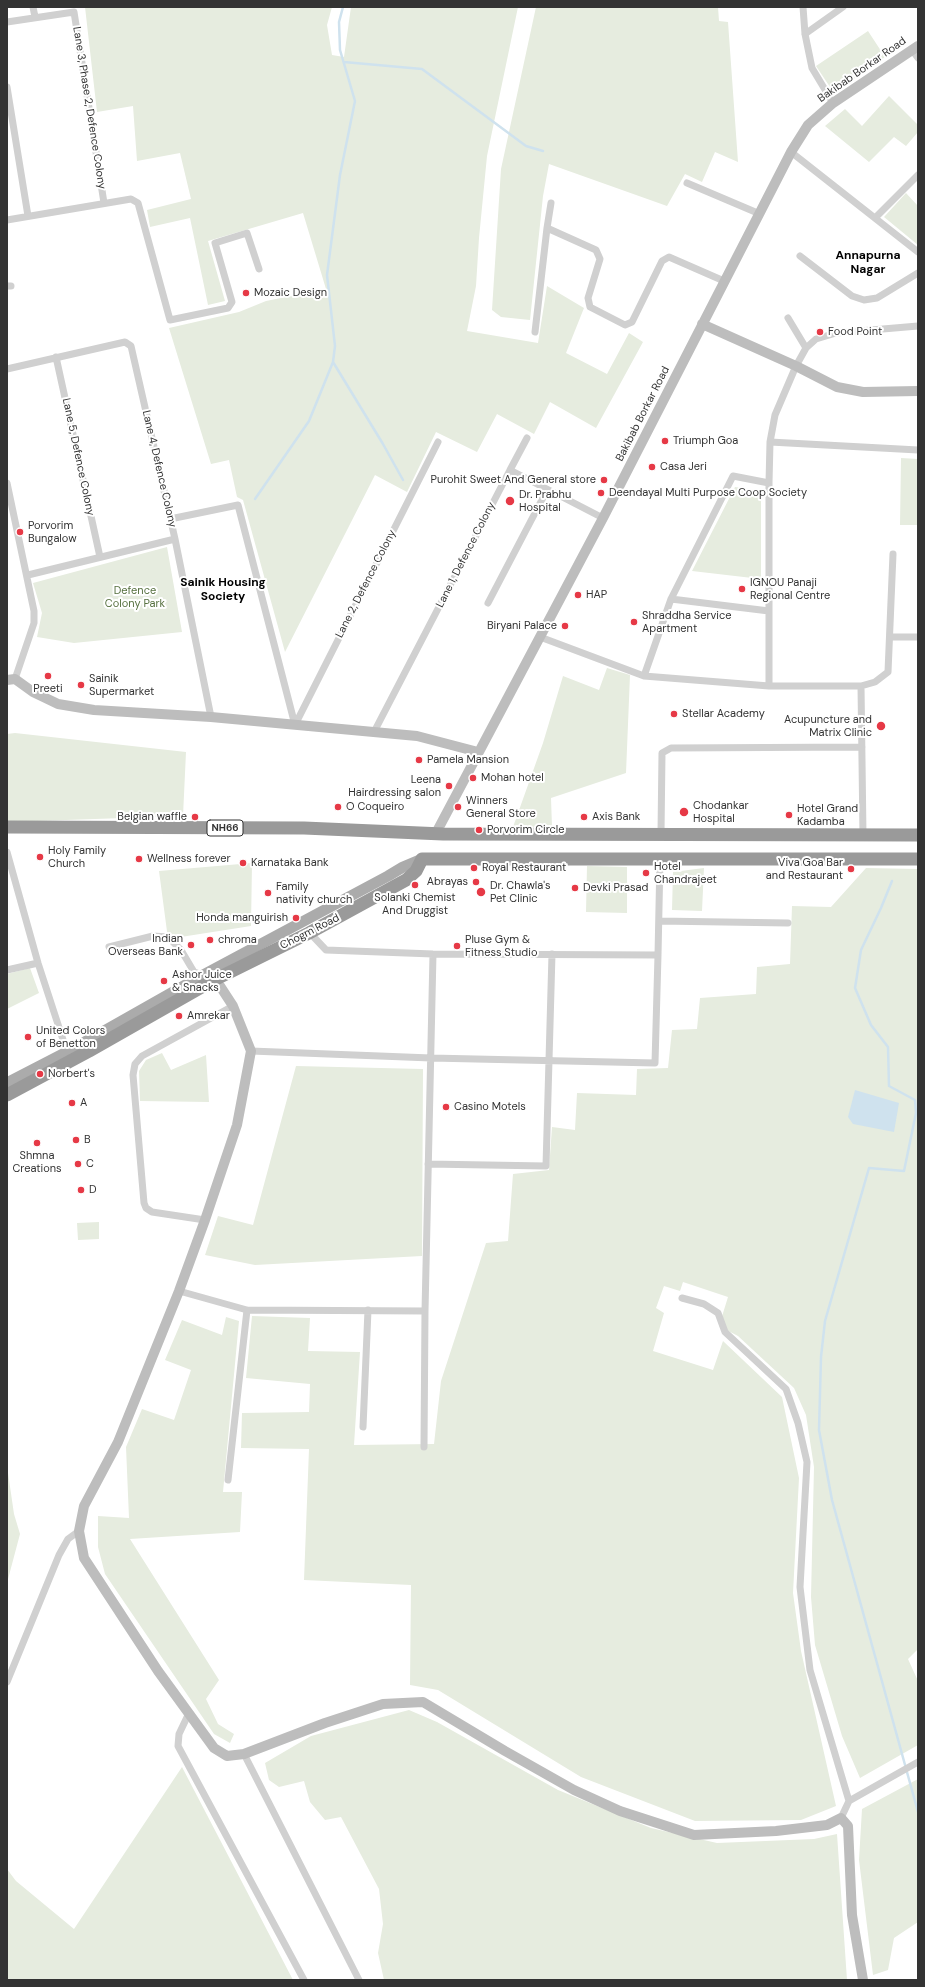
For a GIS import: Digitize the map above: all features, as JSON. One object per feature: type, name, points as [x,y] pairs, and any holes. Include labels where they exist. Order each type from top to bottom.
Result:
[{"type":"highway","name":"NH66","points":[[7,827],[304,828],[436,833],[918,835]]},
{"type":"highway","name":"Chogm Road","points":[[7,1095],[89,1051],[207,978],[305,928],[406,880],[416,871],[422,859],[660,859]]},
{"type":"highway","points":[[660,859],[918,859]]},
{"type":"main road","name":"Chogm Road","points":[[7,1083],[207,978]]},
{"type":"street","points":[[7,22],[35,17],[33,7]]},
{"type":"street","points":[[803,7],[805,34],[812,68],[833,103]]},
{"type":"street","points":[[805,34],[843,7]]},
{"type":"street","name":"Lane 3, Phase 2, Defence Colony","points":[[35,17],[74,12],[104,203]]},
{"type":"street","name":"Bakibab Borkar Road","points":[[436,833],[603,518],[791,152],[808,125],[833,103],[916,52]]},
{"type":"street","points":[[7,87],[28,216]]},
{"type":"street","points":[[791,152],[918,252]]},
{"type":"street","points":[[875,218],[918,175]]},
{"type":"street","points":[[687,183],[760,214]]},
{"type":"street","points":[[7,220],[131,199],[138,203],[170,320],[228,308],[232,302],[215,243],[247,233],[259,269]]},
{"type":"street","points":[[535,332],[550,203]]},
{"type":"street","points":[[547,228],[596,250],[600,259],[588,298],[590,307],[625,326],[632,322],[662,261],[669,257],[724,281]]},
{"type":"street","points":[[800,256],[852,296],[864,300],[877,298],[918,273]]},
{"type":"street","points":[[788,318],[806,348]]},
{"type":"street","points":[[702,324],[796,366],[838,387],[863,392],[918,391]]},
{"type":"street","points":[[769,686],[768,483],[770,442],[775,415],[796,366],[806,348],[816,339],[836,333],[918,326]]},
{"type":"street","name":"Lane 4, Defence Colony","points":[[7,369],[125,342],[130,346],[175,539],[210,717]]},
{"type":"street","name":"Lane 5, Defence Colony","points":[[56,357],[100,557]]},
{"type":"street","name":"Lane 1, Defence Colony","points":[[374,732],[527,438]]},
{"type":"street","name":"Lane 2, Defence Colony","points":[[294,725],[438,442]]},
{"type":"street","points":[[770,442],[918,450]]},
{"type":"street","points":[[510,470],[603,518]]},
{"type":"street","points":[[644,676],[671,599],[733,476],[768,483]]},
{"type":"street","points":[[7,483],[28,575],[34,611],[34,623],[11,679],[33,692],[58,704],[94,710],[210,717],[417,736],[478,752]]},
{"type":"street","points":[[488,603],[547,490]]},
{"type":"street","points":[[170,519],[238,505],[294,725]]},
{"type":"street","points":[[28,575],[175,539]]},
{"type":"street","points":[[540,637],[644,676],[769,686],[861,686],[875,682],[888,672],[893,554]]},
{"type":"street","points":[[671,599],[769,611]]},
{"type":"street","points":[[890,637],[918,637]]},
{"type":"street","points":[[861,686],[863,835]]},
{"type":"street","points":[[661,833],[662,753],[671,748],[862,747]]},
{"type":"street","points":[[7,852],[38,963],[67,1052]]},
{"type":"street","points":[[251,1051],[431,1058],[655,1063],[660,859]]},
{"type":"street","points":[[659,921],[788,923]]},
{"type":"street","points":[[305,928],[326,950],[433,954],[658,955]]},
{"type":"street","points":[[110,947],[153,936],[168,937],[181,950],[194,972],[220,986],[233,1006],[251,1051],[237,1125],[205,1220],[179,1291],[118,1442],[84,1506],[79,1531],[84,1558],[158,1672],[214,1748],[226,1756],[244,1754],[325,1723],[383,1704],[423,1702],[504,1752],[574,1790],[620,1811],[694,1835],[783,1830],[827,1825],[841,1818],[849,1801],[918,1762]]},
{"type":"street","points":[[424,1447],[425,1311],[433,954]]},
{"type":"street","points":[[428,1164],[546,1166],[552,954]]},
{"type":"street","points":[[7,970],[38,963]]},
{"type":"street","points":[[205,1220],[152,1212],[146,1208],[144,1203],[133,1075],[135,1064],[142,1056],[233,1006]]},
{"type":"street","points":[[179,1291],[247,1310],[425,1311]]},
{"type":"street","points":[[682,1298],[704,1304],[718,1313],[725,1332],[786,1389],[798,1423],[807,1462],[800,1587],[810,1670],[849,1801]]},
{"type":"street","points":[[228,1480],[247,1310]]},
{"type":"street","points":[[363,1427],[368,1310]]},
{"type":"street","points":[[7,1682],[60,1555],[68,1539],[79,1531]]},
{"type":"street","points":[[189,1713],[179,1734],[178,1746],[304,1980]]},
{"type":"street","points":[[244,1754],[359,1980]]},
{"type":"street","points":[[841,1818],[848,1826],[852,1914],[863,1980]]},
{"type":"green space","points":[[85,7],[332,7],[327,25],[332,55],[344,57],[351,7],[518,7],[487,156],[476,286],[467,331],[538,343],[547,286],[584,308],[566,353],[607,374],[629,333],[643,342],[596,428],[550,402],[534,434],[497,414],[477,452],[436,432],[407,492],[375,475],[285,652],[243,500],[237,497],[229,460],[211,464],[169,328],[239,312],[266,301],[326,289],[303,213],[208,241],[225,301],[208,305],[190,218],[150,227],[147,210],[191,199],[180,153],[137,161],[133,106],[97,112]]},
{"type":"green space","points":[[536,7],[718,7],[719,21],[728,22],[738,162],[715,152],[702,182],[685,174],[667,206],[549,164],[543,196],[530,320],[501,317],[492,310],[501,169]]},
{"type":"green space","points":[[868,31],[885,57],[834,93],[816,66]]},
{"type":"green space","points":[[889,96],[918,125],[918,132],[906,146],[894,137],[869,162],[825,126],[845,109],[862,126]]},
{"type":"green space","points":[[906,193],[918,206],[918,245],[884,217]]},
{"type":"green space","points":[[901,458],[918,459],[918,525],[900,525]]},
{"type":"green space","points":[[735,487],[761,491],[761,579],[692,571]]},
{"type":"green space","name":"Defence Colony Park","points":[[167,547],[182,632],[74,643],[37,637],[42,613],[33,583]]},
{"type":"green space","points":[[607,668],[630,675],[626,773],[551,798],[552,827],[513,827],[543,743],[563,676],[599,690]]},
{"type":"green space","points":[[15,733],[186,752],[183,816],[7,822],[7,734]]},
{"type":"green space","points":[[252,863],[251,926],[168,939],[159,871]]},
{"type":"green space","points":[[587,866],[627,867],[627,913],[586,912]]},
{"type":"green space","points":[[704,868],[702,911],[672,910],[673,872]]},
{"type":"green space","points":[[866,868],[918,869],[918,1649],[908,1659],[918,1681],[918,1745],[860,1778],[842,1736],[815,1645],[811,1597],[814,1467],[806,1415],[794,1388],[738,1336],[719,1326],[728,1297],[683,1282],[680,1291],[664,1286],[656,1308],[664,1313],[653,1351],[713,1370],[723,1341],[782,1397],[799,1478],[793,1593],[801,1651],[836,1806],[801,1820],[695,1821],[581,1777],[438,1690],[410,1685],[411,1585],[304,1580],[309,1449],[241,1448],[242,1413],[309,1412],[310,1384],[246,1378],[252,1316],[310,1318],[308,1351],[360,1352],[354,1445],[434,1444],[441,1381],[486,1243],[508,1241],[513,1174],[549,1170],[552,1127],[575,1130],[577,1093],[636,1095],[637,1069],[668,1068],[672,1030],[697,1029],[700,998],[756,994],[757,967],[790,964],[792,906],[831,907]]},
{"type":"green space","points":[[30,968],[39,993],[7,1009],[7,974]]},
{"type":"green space","points":[[162,1053],[171,1070],[206,1055],[209,1102],[140,1101],[139,1071],[146,1060]]},
{"type":"green space","points":[[296,1066],[423,1069],[422,1256],[255,1265],[205,1255],[218,1216],[253,1225]]},
{"type":"green space","points":[[99,1222],[99,1239],[78,1240],[77,1223]]},
{"type":"green space","points":[[226,1317],[239,1321],[223,1492],[242,1492],[240,1532],[130,1539],[219,1680],[206,1699],[218,1724],[234,1734],[230,1743],[214,1734],[105,1574],[98,1547],[98,1516],[129,1518],[126,1447],[142,1409],[174,1420],[191,1370],[165,1360],[182,1320],[222,1335]]},
{"type":"green space","points":[[7,1466],[14,1514],[20,1534],[7,1583]]},
{"type":"green space","points":[[409,1710],[437,1722],[558,1790],[651,1828],[717,1843],[814,1839],[837,1834],[847,1980],[384,1980],[378,1953],[383,1924],[379,1889],[341,1817],[325,1820],[310,1802],[304,1781],[279,1787],[269,1780],[265,1763],[311,1736]]},
{"type":"green space","points":[[182,1767],[293,1980],[7,1980],[7,1869],[16,1881],[74,1929]]},
{"type":"green space","points":[[918,1779],[918,1922],[894,1938],[888,1970],[873,1975],[859,1860],[862,1809]]},
{"type":"water","points":[[855,1090],[899,1103],[894,1132],[853,1124],[848,1117]]},
{"type":"waterway","points":[[255,499],[309,421],[333,362],[335,346],[327,275],[340,175],[355,101],[340,50],[339,22],[343,7]]},
{"type":"waterway","points":[[344,62],[422,69],[526,146],[543,151]]},
{"type":"waterway","points":[[333,362],[403,480]]},
{"type":"waterway","points":[[892,881],[861,950],[855,988],[871,1025],[888,1047],[889,1086],[915,1100],[916,1113],[904,1171],[869,1168],[825,1321],[821,1357],[819,1430],[832,1500],[918,1812]]},
{"type":"place","name":"Mozaic Design","points":[[246,293]]},
{"type":"place","name":"Food Point","points":[[820,332]]},
{"type":"place","name":"Triumph Goa","points":[[665,441]]},
{"type":"place","name":"Casa Jeri","points":[[652,467]]},
{"type":"place","name":"Purohit Sweet And General store","points":[[604,480]]},
{"type":"place","name":"Deendayal Multi Purpose Coop Society","points":[[601,493]]},
{"type":"place","name":"Dr. Prabhu Hospital","points":[[510,501]]},
{"type":"place","name":"Porvorim Bungalow","points":[[20,532]]},
{"type":"place","name":"IGNOU Panaji Regional Centre","points":[[742,589]]},
{"type":"place","name":"HAP","points":[[578,595]]},
{"type":"place","name":"Shraddha Service Apartment","points":[[634,622]]},
{"type":"place","name":"Biryani Palace","points":[[565,626]]},
{"type":"place","name":"Preeti","points":[[48,676]]},
{"type":"place","name":"Sainik Supermarket","points":[[81,685]]},
{"type":"place","name":"Stellar Academy","points":[[674,714]]},
{"type":"place","name":"Acupuncture and Matrix Clinic","points":[[881,726]]},
{"type":"place","name":"Pamela Mansion","points":[[419,760]]},
{"type":"place","name":"Mohan hotel","points":[[473,778]]},
{"type":"place","name":"Leena Hairdressing salon","points":[[449,786]]},
{"type":"place","name":"O Coqueiro","points":[[338,807]]},
{"type":"place","name":"Winners General Store","points":[[458,807]]},
{"type":"place","name":"Chodankar Hospital","points":[[684,812]]},
{"type":"place","name":"Hotel Grand Kadamba","points":[[789,815]]},
{"type":"place","name":"Belgian waffle","points":[[195,817]]},
{"type":"place","name":"Axis Bank","points":[[584,817]]},
{"type":"place","name":"Porvorim Circle","points":[[479,830]]},
{"type":"place","name":"Holy Family Church","points":[[40,857]]},
{"type":"place","name":"Wellness forever","points":[[139,859]]},
{"type":"place","name":"Karnataka Bank","points":[[243,863]]},
{"type":"place","name":"Royal Restaurant","points":[[474,868]]},
{"type":"place","name":"Viva Goa Bar and Restaurant","points":[[851,869]]},
{"type":"place","name":"Hotel Chandrajeet","points":[[646,873]]},
{"type":"place","name":"Abrayas","points":[[476,882]]},
{"type":"place","name":"Solanki Chemist And Druggist","points":[[415,885]]},
{"type":"place","name":"Devki Prasad","points":[[575,888]]},
{"type":"place","name":"Dr. Chawla's Pet Clinic","points":[[481,892]]},
{"type":"place","name":"Family nativity church","points":[[268,893]]},
{"type":"place","name":"Honda manguirish","points":[[296,918]]},
{"type":"place","name":"chroma","points":[[210,940]]},
{"type":"place","name":"Indian Overseas Bank","points":[[191,945]]},
{"type":"place","name":"Pluse Gym & Fitness Studio","points":[[457,946]]},
{"type":"place","name":"Ashor Juice & Snacks","points":[[164,981]]},
{"type":"place","name":"Amrekar","points":[[179,1016]]},
{"type":"place","name":"United Colors of Benetton","points":[[28,1037]]},
{"type":"place","name":"Norbert's","points":[[40,1074]]},
{"type":"place","name":"A","points":[[72,1103]]},
{"type":"place","name":"Casino Motels","points":[[446,1107]]},
{"type":"place","name":"B","points":[[76,1140]]},
{"type":"place","name":"Shmna Creations","points":[[37,1143]]},
{"type":"place","name":"C","points":[[78,1164]]},
{"type":"place","name":"D","points":[[81,1190]]},
{"type":"district","name":"Annapurna Nagar","points":[[868,263]]},
{"type":"district","name":"Sainik Housing Society","points":[[223,590]]}]
